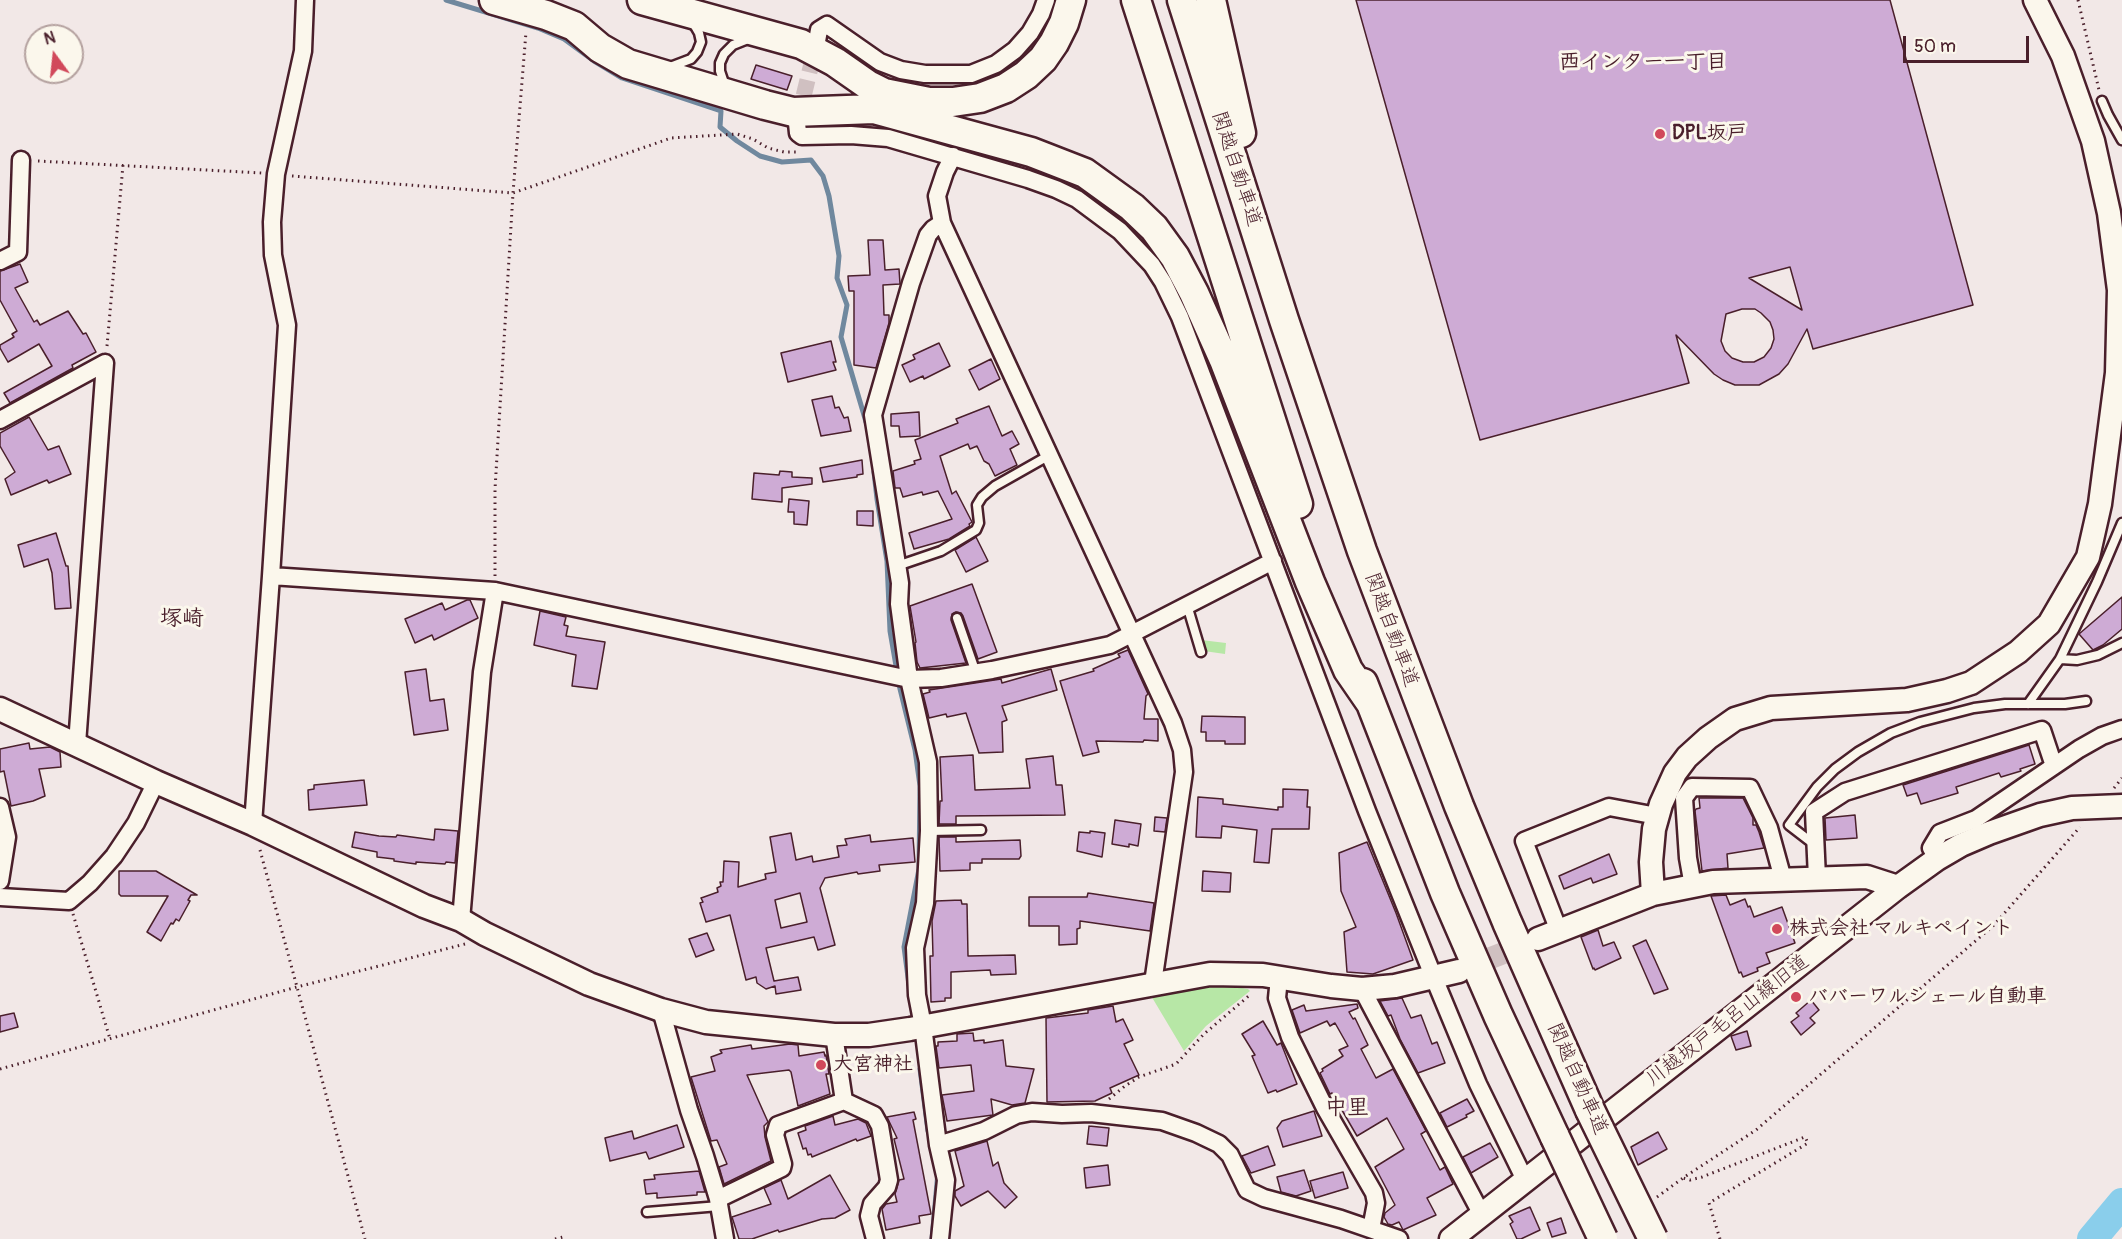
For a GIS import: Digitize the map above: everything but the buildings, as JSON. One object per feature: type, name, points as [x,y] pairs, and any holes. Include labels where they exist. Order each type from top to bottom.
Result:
[{"type":"highway","points":[[494,0],[574,26],[614,57],[648,70],[793,112],[857,108],[891,112],[1031,152],[1085,173],[1111,189],[1154,228],[1175,257],[1194,293],[1224,360],[1315,593],[1348,669],[1370,702]]},
{"type":"highway","points":[[642,0],[801,44],[884,93],[929,102],[953,102],[980,98],[1006,88],[1026,75],[1043,59],[1054,43],[1064,23],[1071,0]]},
{"type":"highway","points":[[1136,0],[1300,510],[1370,702],[1445,893],[1498,1015],[1603,1239]]},
{"type":"highway","name":"関越自動車道","points":[[1182,0],[1284,320],[1358,540],[1423,715],[1507,922],[1590,1110],[1653,1239]]},
{"type":"highway","points":[[1211,0],[1284,320]]},
{"type":"street","points":[[253,824],[272,576],[287,325],[273,255],[272,222],[276,174],[303,51],[305,0]]},
{"type":"street","points":[[817,41],[819,30],[827,25],[880,62],[901,70],[925,74],[971,74],[996,64],[1015,50],[1030,33],[1046,0]]},
{"type":"street","points":[[1653,894],[1651,862],[1657,816],[1676,773],[1687,758],[1708,738],[1735,719],[1771,708],[1907,700],[1971,683],[2018,652],[2049,624],[2088,557],[2100,504],[2117,373],[2119,290],[2109,213],[2093,141],[2063,56],[2035,0]]},
{"type":"street","points":[[797,123],[798,133],[802,136],[851,135],[888,138],[1028,179],[1077,199],[1120,231],[1152,265],[1180,317],[1367,811],[1434,978],[1478,1084],[1525,1180]]},
{"type":"street","points":[[953,156],[937,196],[942,223],[1173,723],[1182,750],[1184,772],[1153,983]]},
{"type":"street","points":[[0,261],[18,252],[21,160]]},
{"type":"street","points":[[940,1239],[945,1180],[918,1027],[915,948],[925,903],[929,831],[928,762],[903,678],[897,566],[873,415],[911,283],[928,235],[942,223]]},
{"type":"street","points":[[0,420],[105,363]]},
{"type":"street","points":[[77,744],[105,363]]},
{"type":"street","points":[[272,576],[495,591],[903,678],[940,678],[1095,650],[1110,645],[1273,561]]},
{"type":"street","points":[[461,920],[482,672],[495,591]]},
{"type":"street","points":[[0,709],[156,782],[253,824],[424,906],[461,920],[485,934],[590,984],[661,1010],[706,1022],[834,1035],[869,1035],[1210,974],[1271,976],[1362,989],[1395,986],[1459,971]]},
{"type":"street","points":[[1937,859],[1931,848],[1940,833],[1976,819],[2102,736],[2122,729]]},
{"type":"street","points":[[1818,878],[1814,812],[1845,792],[2042,730],[2054,766]]},
{"type":"street","points":[[0,897],[69,901],[90,883],[114,856],[135,823],[156,782]]},
{"type":"street","points":[[1693,886],[1688,858],[1684,798],[1692,787],[1750,788],[1769,828],[1783,879]]},
{"type":"street","name":"川越坂戸毛呂山線旧道","points":[[1451,1239],[1898,887],[1937,859],[1970,841],[2024,820],[2072,808],[2112,806]]},
{"type":"street","points":[[0,807],[7,837],[0,881]]},
{"type":"street","points":[[1559,931],[1524,841],[1609,807],[1657,816]]},
{"type":"street","points":[[1538,939],[1653,894],[1713,882],[1867,878],[1898,887]]},
{"type":"street","points":[[1271,976],[1290,1037],[1325,1108],[1374,1193],[1376,1203],[1371,1229]]},
{"type":"street","points":[[1362,989],[1482,1215]]},
{"type":"street","points":[[661,1010],[689,1110],[705,1156],[725,1239]]},
{"type":"street","points":[[834,1035],[844,1101]]},
{"type":"street","points":[[718,1203],[782,1168],[783,1164],[775,1135],[778,1125],[844,1101],[874,1115],[880,1126],[889,1180],[887,1187],[872,1204],[868,1216],[875,1239]]},
{"type":"street","points":[[938,1145],[984,1131],[1016,1115],[1032,1112],[1091,1113],[1162,1121],[1219,1144],[1230,1155],[1247,1190],[1264,1198],[1399,1239]]},
{"type":"lane","points":[[648,70],[680,65],[691,59],[697,52],[701,42],[699,33],[684,12]]},
{"type":"lane","points":[[739,97],[724,83],[720,63],[724,54],[733,45],[746,39],[771,36]]},
{"type":"lane","points":[[2102,100],[2122,140]]},
{"type":"lane","points":[[897,566],[941,551],[976,530],[979,523],[977,505],[982,497],[995,486],[1048,456]]},
{"type":"lane","points":[[2028,704],[2060,659],[2122,523]]},
{"type":"lane","points":[[1187,605],[1201,652]]},
{"type":"lane","points":[[957,618],[976,673]]},
{"type":"lane","points":[[2060,659],[2077,660],[2098,655],[2122,643]]},
{"type":"lane","points":[[1816,846],[1789,825],[1817,787],[1835,769],[1858,752],[1891,734],[1944,714],[1974,708],[2086,701]]},
{"type":"lane","points":[[929,831],[981,830]]},
{"type":"lane","points":[[647,1212],[718,1203]]},
{"type":"path","points":[[2078,0],[2102,100]]},
{"type":"path","points":[[495,591],[495,489],[513,193],[526,30]]},
{"type":"path","points":[[21,160],[276,174],[513,193],[671,138],[737,134]]},
{"type":"path","points":[[105,363],[123,165]]},
{"type":"path","points":[[1720,1239],[1709,1203],[1808,1143],[1805,1137],[1702,1178],[1690,1180],[1683,1178],[1756,1130],[1994,925],[2112,806]]},
{"type":"path","points":[[253,824],[365,1239]]},
{"type":"path","points":[[69,901],[110,1039]]},
{"type":"path","points":[[0,1069],[297,987],[461,945],[485,934]]},
{"type":"path","points":[[1091,1113],[1139,1077],[1176,1064],[1204,1034],[1228,1012],[1251,996],[1271,976]]},
{"type":"path","points":[[555,1239],[562,1237]]},
{"type":"green space","points":[[1201,640],[1226,643],[1225,654],[1204,651]]},
{"type":"green space","points":[[1212,983],[1250,991],[1206,1026],[1184,1051],[1150,994]]},
{"type":"waterway","points":[[446,0],[538,28],[564,39],[622,78],[721,111],[720,127],[760,156],[782,162],[811,160],[823,176],[829,196],[839,256],[837,278],[847,305],[841,337],[866,422]]},
{"type":"waterway","points":[[874,472],[887,561],[890,631],[900,689],[915,750],[920,786],[919,869],[904,947],[909,985]]},
{"type":"waterway","points":[[920,1069],[928,1131]]},
{"type":"waterway","points":[[932,1239],[938,1172]]},
{"type":"waterway","points":[[2092,1239],[2122,1203]]},
{"type":"tunnel","points":[[798,119],[816,45]]},
{"type":"tunnel","points":[[1460,970],[1532,942]]},
{"type":"place","name":"DPL坂戸","points":[[1660,134]]},
{"type":"place","name":"株式会社 マルキペイント","points":[[1777,929]]},
{"type":"place","name":"ババーワルシェール自動車","points":[[1796,997]]},
{"type":"place","name":"大宮神社","points":[[821,1065]]},
{"type":"district","name":"西インター一丁目","points":[[1643,63]]},
{"type":"district","name":"塚崎","points":[[182,619]]},
{"type":"district","name":"中里","points":[[1347,1108]]}]
